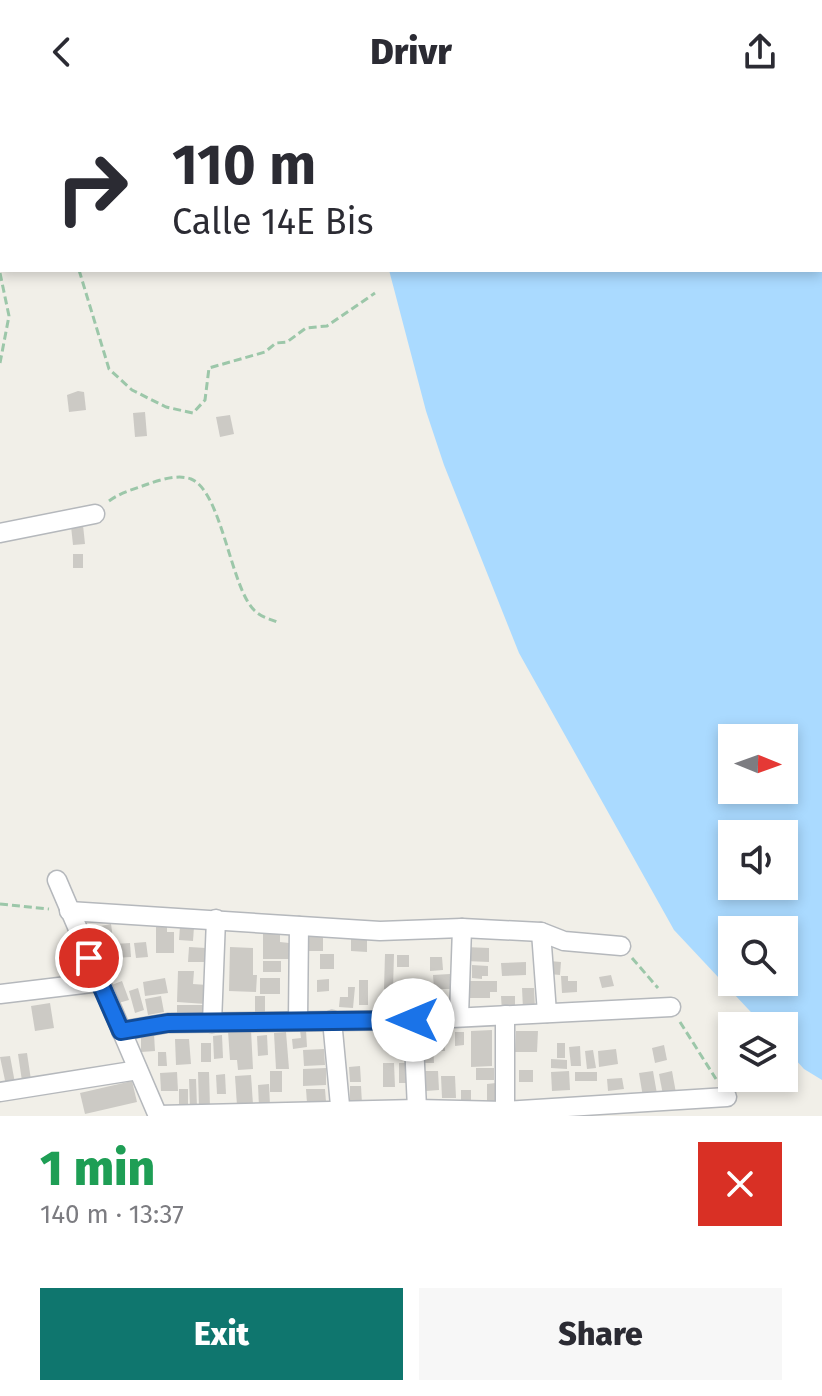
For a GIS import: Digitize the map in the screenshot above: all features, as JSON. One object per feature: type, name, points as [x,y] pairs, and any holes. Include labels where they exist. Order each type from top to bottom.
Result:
[{"type":"street","points":[[0,533],[95,514]]},
{"type":"street","points":[[57,880],[158,1116],[341,1114],[417,1109],[505,1113],[727,1097]]},
{"type":"street","points":[[69,911],[380,931],[462,928],[541,932],[564,941],[621,946]]},
{"type":"street","points":[[212,1023],[216,919]]},
{"type":"street","points":[[298,1021],[299,926]]},
{"type":"street","points":[[459,1016],[462,928]]},
{"type":"street","points":[[541,932],[547,1013]]},
{"type":"street","points":[[0,994],[100,982]]},
{"type":"street","points":[[121,1031],[168,1023],[413,1020],[671,1007]]},
{"type":"street","points":[[505,1015],[505,1113]]},
{"type":"street","points":[[332,1020],[341,1114]]},
{"type":"street","points":[[413,1020],[417,1109]]},
{"type":"street","points":[[0,1092],[138,1070]]},
{"type":"path","points":[[78,272],[109,369],[132,390],[166,407],[193,413],[205,400],[209,368],[265,352],[276,343],[287,342],[306,328],[327,326],[375,293]]},
{"type":"path","points":[[0,273],[9,316],[0,363]]},
{"type":"path","points":[[95,514],[102,511],[110,499],[160,479],[194,480],[225,534],[231,560],[254,611],[277,622]]},
{"type":"path","points":[[0,904],[69,911]]},
{"type":"path","points":[[621,946],[671,1007],[727,1097]]},
{"type":"water","points":[[390,272],[822,272],[822,1080],[798,1062],[798,1012],[751,1012],[736,996],[798,996],[798,916],[718,916],[718,977],[674,930],[519,653],[444,465],[426,411]]},
{"type":"building","points":[[84,392],[86,410],[69,412],[67,395]]},
{"type":"building","points":[[145,412],[147,436],[135,437],[133,413]]},
{"type":"building","points":[[230,415],[234,434],[220,437],[216,417]]},
{"type":"building","points":[[83,525],[85,544],[73,545],[71,526]]},
{"type":"building","points":[[73,554],[83,554],[83,568],[73,568]]},
{"type":"building","points":[[111,924],[113,938],[97,941],[95,927]]},
{"type":"building","points":[[156,925],[167,925],[167,932],[174,932],[174,953],[156,953]]},
{"type":"building","points":[[180,926],[194,927],[193,941],[179,940]]},
{"type":"building","points":[[263,933],[280,933],[280,942],[289,943],[289,959],[263,959]]},
{"type":"building","points":[[323,936],[323,951],[308,951],[308,937]]},
{"type":"building","points":[[351,939],[367,939],[367,952],[351,951]]},
{"type":"building","points":[[146,942],[148,957],[136,958],[134,943]]},
{"type":"building","points":[[130,943],[131,957],[115,958],[114,944]]},
{"type":"building","points":[[189,947],[206,948],[205,962],[188,962]]},
{"type":"building","points":[[230,947],[253,948],[256,992],[229,991]]},
{"type":"building","points":[[465,947],[489,948],[489,962],[465,961]]},
{"type":"building","points":[[320,954],[334,954],[334,969],[320,969]]},
{"type":"building","points":[[385,954],[394,954],[393,989],[384,989]]},
{"type":"building","points":[[397,955],[409,955],[409,967],[397,967]]},
{"type":"building","points":[[430,957],[442,957],[443,970],[430,971]]},
{"type":"building","points":[[263,961],[281,961],[281,972],[263,972]]},
{"type":"building","points":[[549,961],[561,962],[560,975],[549,974]]},
{"type":"building","points":[[526,962],[526,975],[502,976],[501,963]]},
{"type":"building","points":[[472,965],[488,966],[488,976],[472,978]]},
{"type":"building","points":[[178,971],[194,971],[193,984],[207,985],[206,1004],[177,1002]]},
{"type":"building","points":[[450,974],[450,989],[434,989],[433,975]]},
{"type":"building","points":[[611,975],[614,986],[602,988],[599,977]]},
{"type":"building","points":[[561,976],[568,976],[568,981],[577,981],[577,992],[562,993]]},
{"type":"building","points":[[165,978],[168,993],[145,996],[143,982]]},
{"type":"building","points":[[260,978],[280,978],[280,994],[260,994]]},
{"type":"building","points":[[329,979],[329,991],[317,992],[317,980]]},
{"type":"building","points":[[359,980],[368,980],[368,1005],[359,1005]]},
{"type":"building","points":[[122,981],[129,1000],[115,1004],[109,986]]},
{"type":"building","points":[[470,981],[497,981],[497,992],[490,992],[490,998],[470,998]]},
{"type":"building","points":[[348,987],[355,987],[353,1008],[339,1007],[340,997],[348,997]]},
{"type":"building","points":[[138,988],[144,1010],[135,1013],[129,991]]},
{"type":"building","points":[[522,988],[534,988],[535,1009],[523,1009]]},
{"type":"building","points":[[439,991],[439,1006],[425,1007],[424,992]]},
{"type":"building","points":[[401,994],[412,994],[412,1009],[401,1009]]},
{"type":"building","points":[[161,996],[164,1012],[148,1015],[145,999]]},
{"type":"building","points":[[255,996],[265,996],[265,1015],[255,1015]]},
{"type":"building","points":[[501,996],[515,996],[515,1011],[502,1012]]},
{"type":"building","points":[[50,1003],[54,1028],[35,1031],[31,1006]]},
{"type":"building","points":[[177,1005],[206,1005],[206,1016],[177,1015]]},
{"type":"building","points":[[404,1029],[405,1045],[384,1046],[383,1030]]},
{"type":"building","points":[[251,1030],[253,1069],[238,1070],[237,1060],[230,1060],[228,1031]]},
{"type":"building","points":[[300,1030],[306,1030],[307,1047],[293,1049],[292,1039],[301,1038]]},
{"type":"building","points":[[492,1030],[492,1066],[471,1067],[471,1031]]},
{"type":"building","points":[[516,1031],[538,1031],[537,1052],[515,1052]]},
{"type":"building","points":[[286,1032],[289,1069],[276,1069],[274,1033]]},
{"type":"building","points":[[455,1032],[464,1032],[464,1045],[455,1046]]},
{"type":"building","points":[[154,1034],[155,1051],[141,1052],[141,1035]]},
{"type":"building","points":[[222,1035],[223,1058],[214,1059],[213,1036]]},
{"type":"building","points":[[267,1035],[268,1055],[258,1056],[257,1036]]},
{"type":"building","points":[[435,1036],[444,1036],[445,1051],[436,1051]]},
{"type":"building","points":[[175,1039],[189,1039],[191,1064],[176,1065]]},
{"type":"building","points":[[433,1041],[434,1063],[425,1063],[424,1042]]},
{"type":"building","points":[[201,1043],[211,1043],[211,1062],[201,1062]]},
{"type":"building","points":[[557,1043],[565,1043],[565,1058],[557,1058]]},
{"type":"building","points":[[664,1045],[667,1060],[655,1063],[652,1048]]},
{"type":"building","points":[[580,1046],[581,1066],[571,1066],[569,1047]]},
{"type":"building","points":[[324,1049],[325,1065],[304,1066],[303,1050]]},
{"type":"building","points":[[616,1049],[618,1064],[599,1067],[598,1051]]},
{"type":"building","points":[[593,1050],[596,1068],[587,1069],[585,1051]]},
{"type":"building","points":[[158,1052],[166,1052],[167,1066],[158,1066]]},
{"type":"building","points":[[27,1053],[31,1080],[22,1081],[18,1054]]},
{"type":"building","points":[[10,1056],[15,1083],[6,1085],[0,1057]]},
{"type":"building","points":[[551,1059],[567,1060],[567,1069],[551,1068]]},
{"type":"building","points":[[383,1063],[394,1063],[395,1087],[383,1087]]},
{"type":"building","points":[[399,1063],[411,1063],[411,1083],[399,1083]]},
{"type":"building","points":[[360,1066],[361,1082],[350,1082],[349,1067]]},
{"type":"building","points":[[326,1068],[326,1085],[303,1086],[303,1069]]},
{"type":"building","points":[[476,1068],[494,1068],[494,1080],[476,1080]]},
{"type":"building","points":[[519,1070],[533,1070],[533,1082],[519,1082]]},
{"type":"building","points":[[270,1071],[282,1071],[282,1092],[270,1092]]},
{"type":"building","points":[[425,1071],[438,1071],[439,1090],[426,1091]]},
{"type":"building","points":[[569,1071],[570,1090],[552,1091],[551,1072]]},
{"type":"building","points":[[653,1071],[657,1094],[643,1097],[639,1073]]},
{"type":"building","points":[[672,1071],[676,1093],[663,1095],[659,1074]]},
{"type":"building","points":[[177,1072],[178,1091],[161,1091],[160,1073]]},
{"type":"building","points":[[198,1072],[209,1072],[210,1108],[199,1108]]},
{"type":"building","points":[[575,1072],[597,1072],[597,1081],[575,1081]]},
{"type":"building","points":[[225,1074],[226,1094],[217,1094],[216,1075]]},
{"type":"building","points":[[251,1075],[253,1105],[237,1106],[235,1076]]},
{"type":"building","points":[[441,1076],[455,1076],[456,1098],[442,1098]]},
{"type":"building","points":[[622,1078],[624,1089],[608,1091],[607,1079]]},
{"type":"building","points":[[189,1079],[196,1079],[197,1108],[190,1108]]},
{"type":"building","points":[[132,1081],[137,1102],[85,1114],[80,1093]]},
{"type":"building","points":[[496,1083],[497,1103],[487,1104],[487,1084]]},
{"type":"building","points":[[269,1084],[270,1106],[259,1107],[258,1085]]},
{"type":"building","points":[[350,1086],[361,1086],[362,1104],[350,1104]]},
{"type":"building","points":[[179,1089],[188,1089],[188,1108],[179,1108]]},
{"type":"building","points":[[306,1089],[325,1089],[326,1102],[307,1103]]},
{"type":"building","points":[[461,1090],[471,1090],[471,1103],[461,1103]]},
{"type":"route","points":[[89,958],[121,1031],[168,1023],[413,1020]]}]
